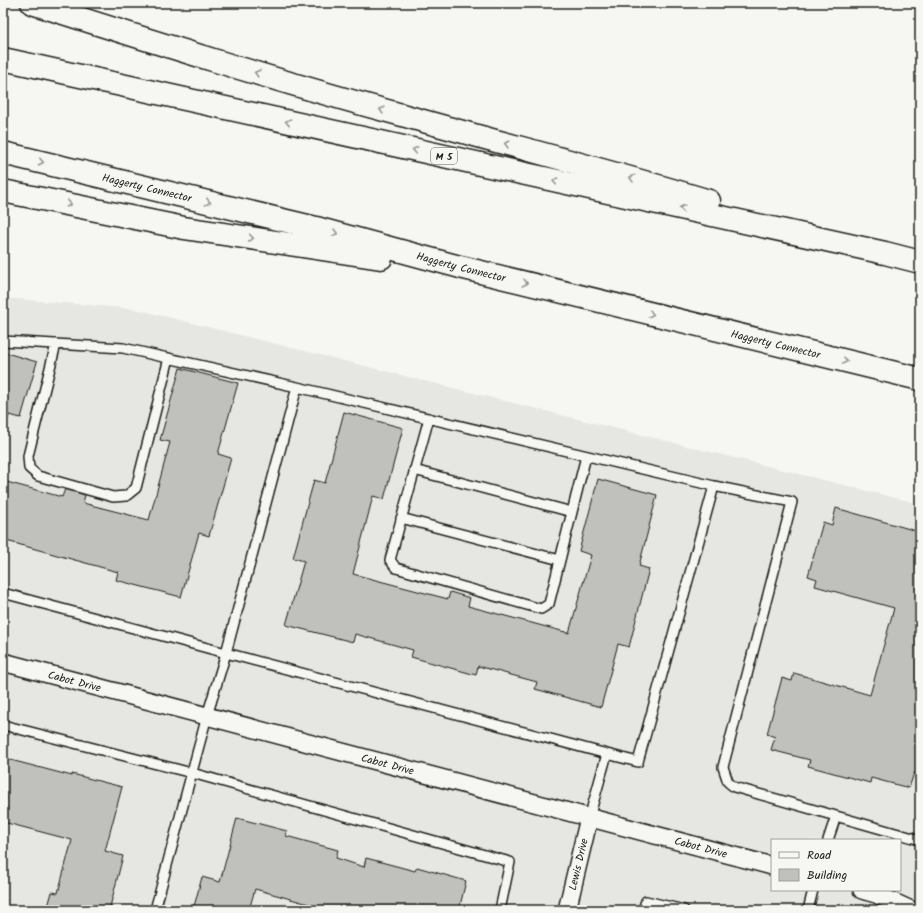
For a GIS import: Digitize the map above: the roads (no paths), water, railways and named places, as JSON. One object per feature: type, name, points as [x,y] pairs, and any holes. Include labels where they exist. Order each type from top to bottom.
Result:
[{"type":"highway","points":[[32,3],[168,47],[400,115],[645,182],[885,253]]},
{"type":"highway","name":"M 5","points":[[3,59],[885,253],[920,262]]},
{"type":"highway","name":"Haggerty Connector","points":[[3,153],[320,229],[460,267],[920,379]]},
{"type":"highway","points":[[3,191],[184,228],[384,258],[460,267]]},
{"type":"street","name":"Cabot Drive","points":[[3,662],[771,866]]},
{"type":"street","name":"Lewis Drive","points":[[567,910],[589,818]]},
{"type":"street","points":[[866,891],[876,894],[911,910]]},
{"type":"lane","points":[[3,341],[123,348],[297,387],[714,486],[792,502],[723,767],[728,782],[734,787],[920,840]]},
{"type":"lane","points":[[56,344],[28,456],[29,468],[38,476],[113,497],[126,496],[136,488],[169,358]]},
{"type":"lane","points":[[155,910],[297,387]]},
{"type":"lane","points":[[429,418],[390,560],[396,568],[541,609],[549,604],[586,456]]},
{"type":"lane","points":[[414,470],[572,512]]},
{"type":"lane","points":[[3,594],[638,762],[714,486]]},
{"type":"lane","points":[[401,518],[560,560]]},
{"type":"lane","points":[[3,725],[192,773],[510,862],[500,910]]},
{"type":"lane","points":[[589,818],[607,754]]},
{"type":"lane","points":[[828,839],[836,816]]},
{"type":"lane","points":[[808,910],[813,891]]},
{"type":"lane","points":[[643,910],[646,900],[684,910]]}]
